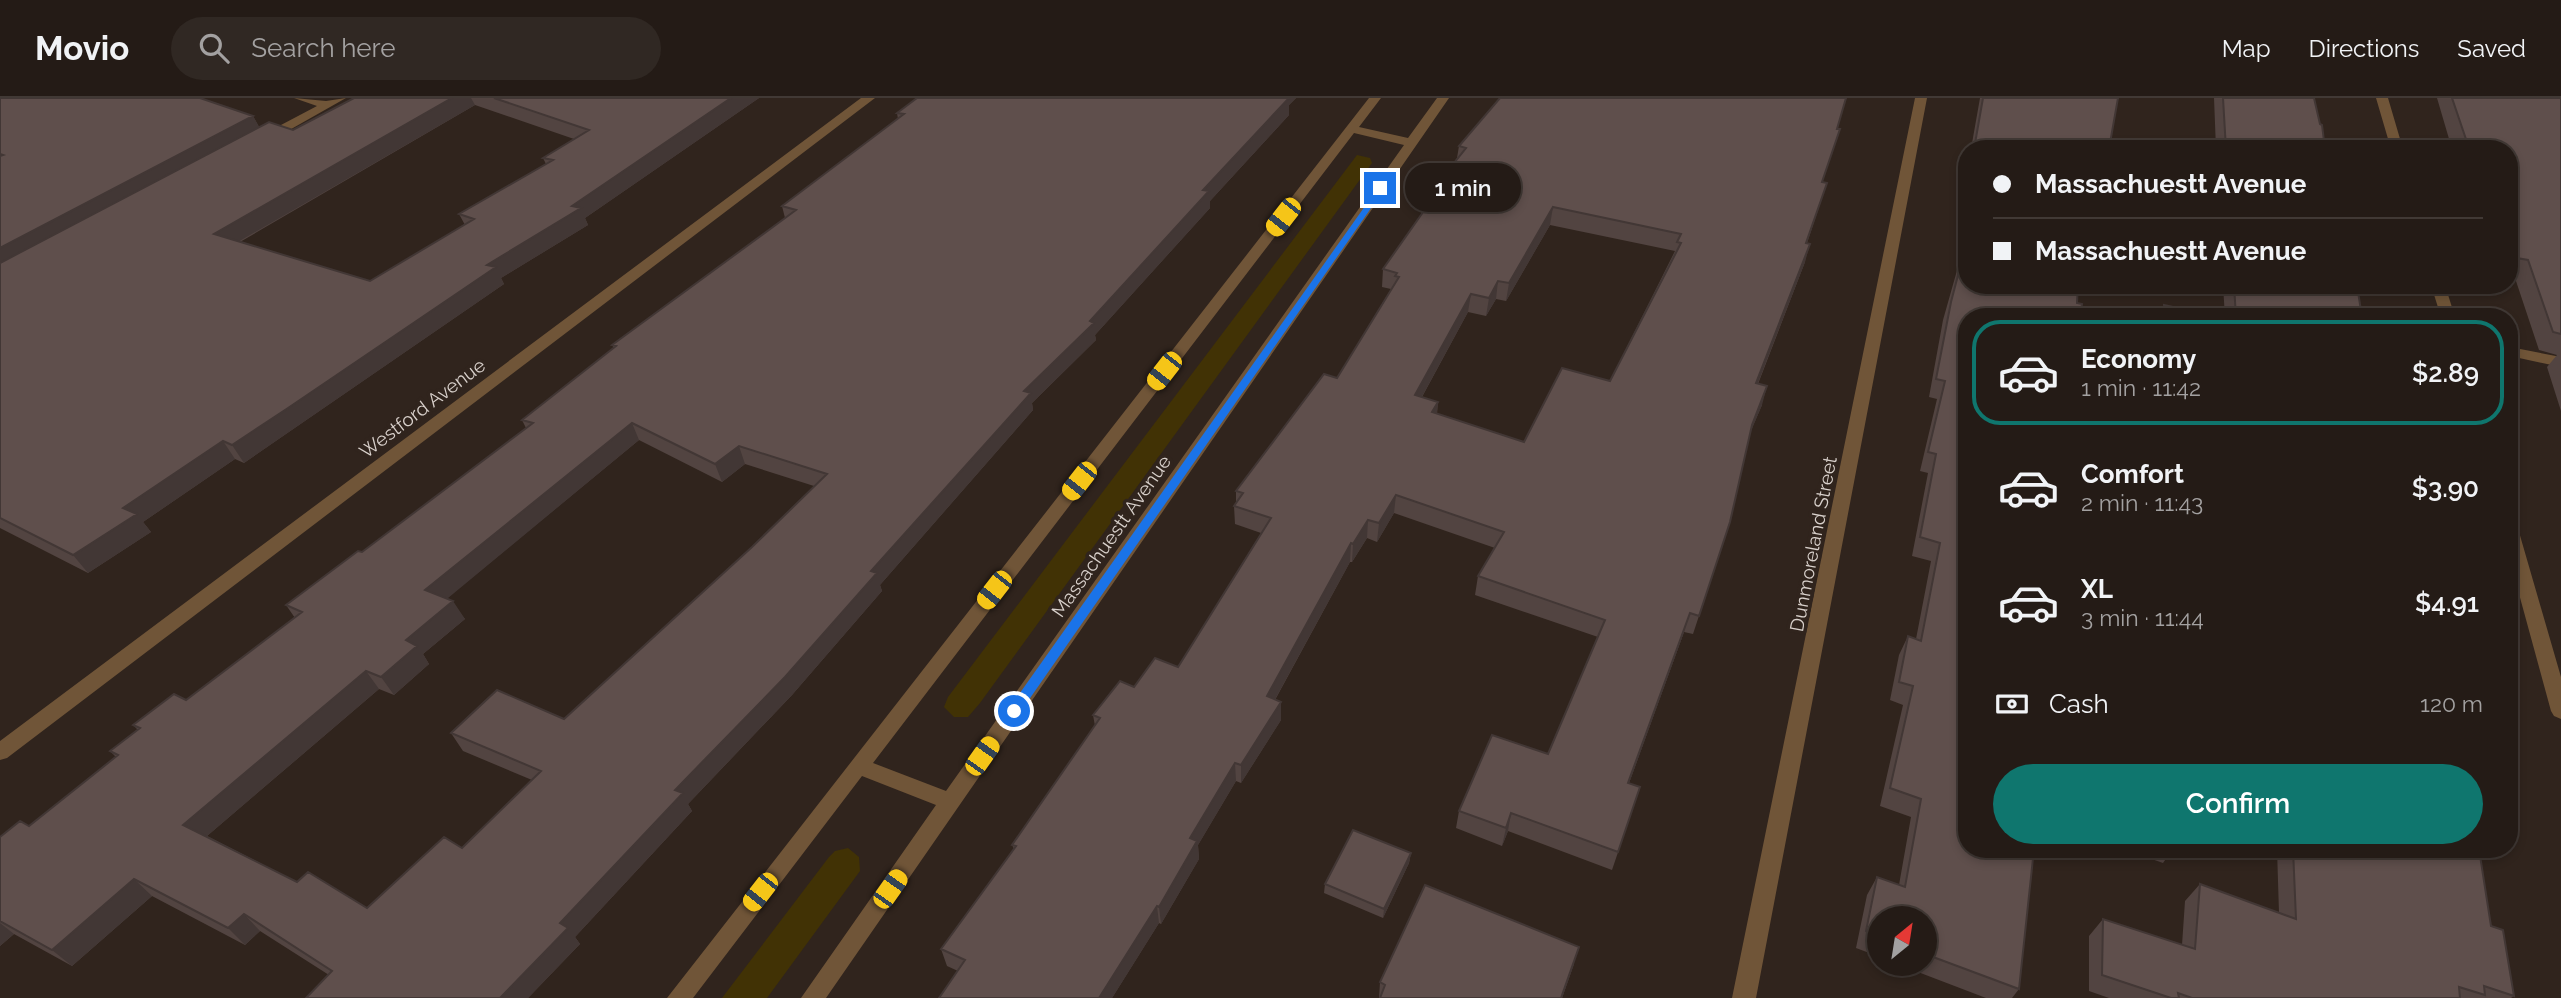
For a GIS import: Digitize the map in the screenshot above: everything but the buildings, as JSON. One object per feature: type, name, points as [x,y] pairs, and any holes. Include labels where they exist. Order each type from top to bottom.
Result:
[{"type":"street","points":[[300,98],[328,105]]},
{"type":"street","points":[[255,144],[340,98]]},
{"type":"street","name":"Westford Avenue","points":[[0,752],[869,98]]},
{"type":"street","points":[[678,998],[1375,98]]},
{"type":"street","name":"Massachuestt Avenue","points":[[813,998],[1443,98]]},
{"type":"street","name":"Dunmoreland Street","points":[[1744,998],[1921,98]]},
{"type":"street","points":[[2382,98],[2394,140]]},
{"type":"street","points":[[1351,129],[1412,142]]},
{"type":"street","points":[[2518,354],[2561,362]]},
{"type":"street","points":[[2518,560],[2561,710]]},
{"type":"street","points":[[858,766],[950,802]]},
{"type":"shaded area","points":[[1357,155],[1370,158],[1372,163],[980,703],[968,717],[954,717],[944,707],[948,697]]},
{"type":"shaded area","points":[[848,848],[859,857],[860,871],[767,998],[722,998],[829,857],[835,851]]},
{"type":"route","points":[[1014,711],[1380,188]]}]
